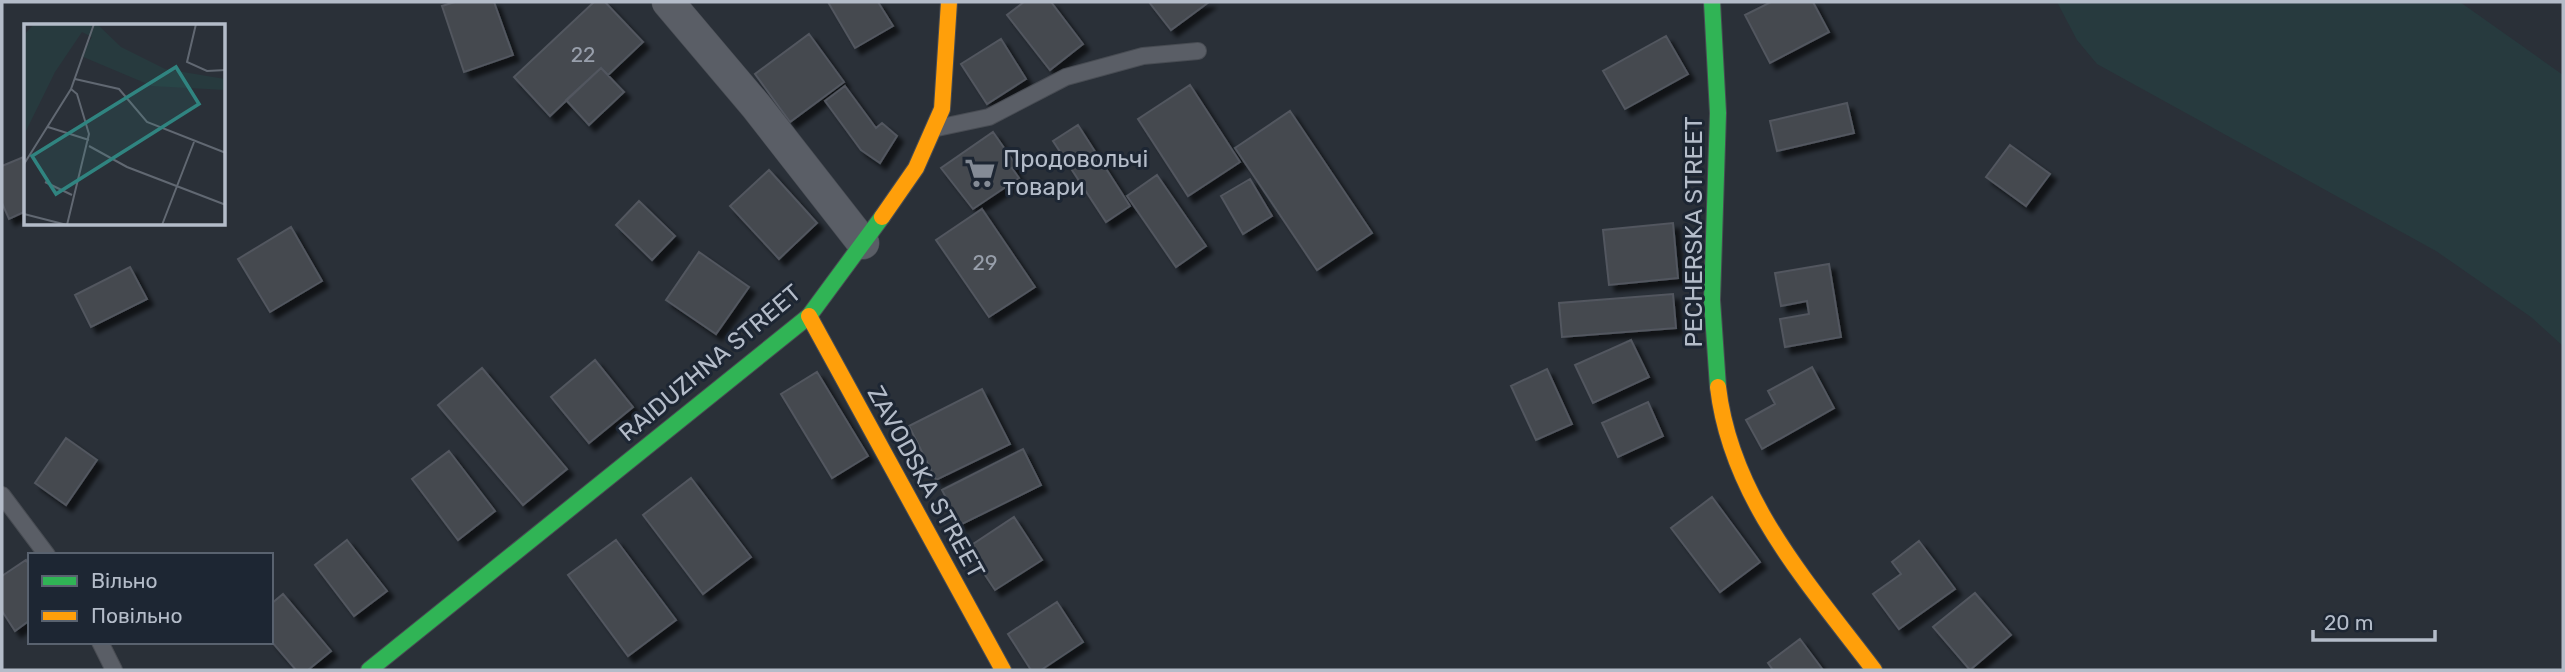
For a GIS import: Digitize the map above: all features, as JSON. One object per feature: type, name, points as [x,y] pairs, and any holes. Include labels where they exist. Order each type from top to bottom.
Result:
[{"type":"street","points":[[668,2],[756,106],[863,243]]},
{"type":"street","name":"RAIDUZHNA STREET","points":[[369,670],[809,316],[916,168],[934,129],[942,109],[949,2]]},
{"type":"street","name":"PECHERSKA STREET","points":[[1712,2],[1718,111],[1712,234],[1714,340],[1724,425],[1745,482],[1782,544],[1874,670]]},
{"type":"street","name":"ZAVODSKA STREET","points":[[809,316],[1003,670]]},
{"type":"lane","points":[[934,129],[989,117],[1066,77],[1143,56],[1198,51]]},
{"type":"lane","points":[[2,495],[46,553]]},
{"type":"lane","points":[[101,644],[114,670]]},
{"type":"green space","points":[[2057,2],[2460,2],[2563,75],[2563,346],[2531,317],[2436,251],[2097,64],[2077,40]]},
{"type":"building","points":[[455,2],[494,2],[513,55],[464,72],[442,6]]},
{"type":"building","points":[[594,2],[605,2],[643,42],[608,75],[601,68],[550,116],[514,77]]},
{"type":"building","points":[[828,2],[878,2],[893,26],[855,48]]},
{"type":"building","points":[[1024,2],[1051,2],[1083,44],[1050,70],[1007,15]]},
{"type":"building","points":[[1149,2],[1209,2],[1171,30]]},
{"type":"building","points":[[1771,2],[1813,2],[1829,32],[1770,63],[1745,15]]},
{"type":"building","points":[[809,34],[844,82],[790,122],[755,74]]},
{"type":"building","points":[[1666,36],[1688,74],[1625,109],[1603,71]]},
{"type":"building","points":[[1001,39],[1026,79],[987,104],[961,64]]},
{"type":"building","points":[[601,68],[624,92],[589,125],[566,100]]},
{"type":"building","points":[[1190,85],[1240,162],[1188,196],[1138,119]]},
{"type":"building","points":[[845,86],[876,128],[882,123],[897,136],[880,163],[861,150],[825,101]]},
{"type":"building","points":[[1847,103],[1854,133],[1777,151],[1770,121]]},
{"type":"building","points":[[1290,111],[1372,233],[1317,270],[1235,148]]},
{"type":"building","points":[[1078,125],[1130,206],[1106,222],[1053,141]]},
{"type":"building","name":"Продовольчі товари","points":[[993,132],[1016,165],[1012,168],[1019,178],[973,209],[941,168]]},
{"type":"building","points":[[2010,145],[2050,174],[2026,206],[1986,177]]},
{"type":"building","points":[[24,157],[24,212],[9,219],[2,203],[2,166]]},
{"type":"building","points":[[769,170],[817,223],[779,259],[730,206]]},
{"type":"building","points":[[1157,175],[1206,246],[1176,267],[1127,196]]},
{"type":"building","points":[[1250,179],[1272,216],[1243,234],[1221,196]]},
{"type":"building","points":[[639,201],[675,236],[652,260],[616,225]]},
{"type":"building","points":[[982,209],[1035,287],[989,317],[936,240]]},
{"type":"building","points":[[1673,223],[1678,278],[1609,285],[1603,230]]},
{"type":"building","points":[[291,227],[322,281],[270,312],[238,259]]},
{"type":"building","points":[[699,252],[749,287],[716,334],[666,300]]},
{"type":"building","points":[[1829,264],[1841,337],[1785,347],[1780,319],[1809,314],[1807,301],[1781,306],[1775,273]]},
{"type":"building","points":[[130,267],[147,299],[91,327],[75,295]]},
{"type":"building","points":[[1673,294],[1676,328],[1562,337],[1559,303]]},
{"type":"building","points":[[1631,340],[1649,377],[1593,403],[1575,365]]},
{"type":"building","points":[[595,360],[633,407],[589,443],[551,397]]},
{"type":"building","points":[[1812,367],[1834,408],[1762,449],[1746,420],[1775,404],[1768,391]]},
{"type":"building","points":[[482,368],[567,469],[523,505],[438,405]]},
{"type":"building","points":[[1547,369],[1572,424],[1536,440],[1511,386]]},
{"type":"building","points":[[817,372],[868,456],[832,478],[781,394]]},
{"type":"building","points":[[982,389],[1010,444],[936,480],[909,426]]},
{"type":"building","points":[[1648,402],[1663,436],[1618,457],[1602,423]]},
{"type":"building","points":[[66,438],[97,460],[66,505],[35,483]]},
{"type":"building","points":[[1023,449],[1041,485],[960,525],[942,490]]},
{"type":"building","points":[[449,451],[495,511],[458,540],[412,479]]},
{"type":"building","points":[[691,478],[751,557],[703,594],[643,515]]},
{"type":"building","points":[[1712,497],[1760,562],[1720,592],[1671,528]]},
{"type":"building","points":[[1014,517],[1042,560],[995,590],[967,548]]},
{"type":"building","points":[[347,540],[387,591],[354,616],[315,565]]},
{"type":"building","points":[[616,540],[676,620],[628,656],[568,575]]},
{"type":"building","points":[[1919,541],[1955,589],[1899,629],[1873,594],[1901,574],[1892,562]]},
{"type":"building","points":[[26,560],[28,563],[28,621],[15,631],[2,611],[2,576]]},
{"type":"building","points":[[1975,593],[2011,635],[1970,670],[1933,627]]},
{"type":"building","points":[[283,594],[331,651],[308,670],[296,670],[273,643],[273,602]]},
{"type":"building","points":[[1057,602],[1083,642],[1041,670],[1031,670],[1008,634]]},
{"type":"building","points":[[1800,639],[1823,670],[1773,670],[1768,663]]},
{"type":"traffic: fast","points":[[1712,2],[1718,113],[1712,300],[1718,387]]},
{"type":"traffic: fast","points":[[369,670],[809,316],[882,217]]},
{"type":"traffic: slow","points":[[882,217],[916,168],[942,109],[949,2]]},
{"type":"traffic: slow","points":[[809,316],[1003,670]]},
{"type":"traffic: slow","points":[[1718,387],[1726,428],[1756,503],[1800,572],[1874,670]]},
{"type":"place","name":"Продовольчі товари","points":[[980,173]]}]
